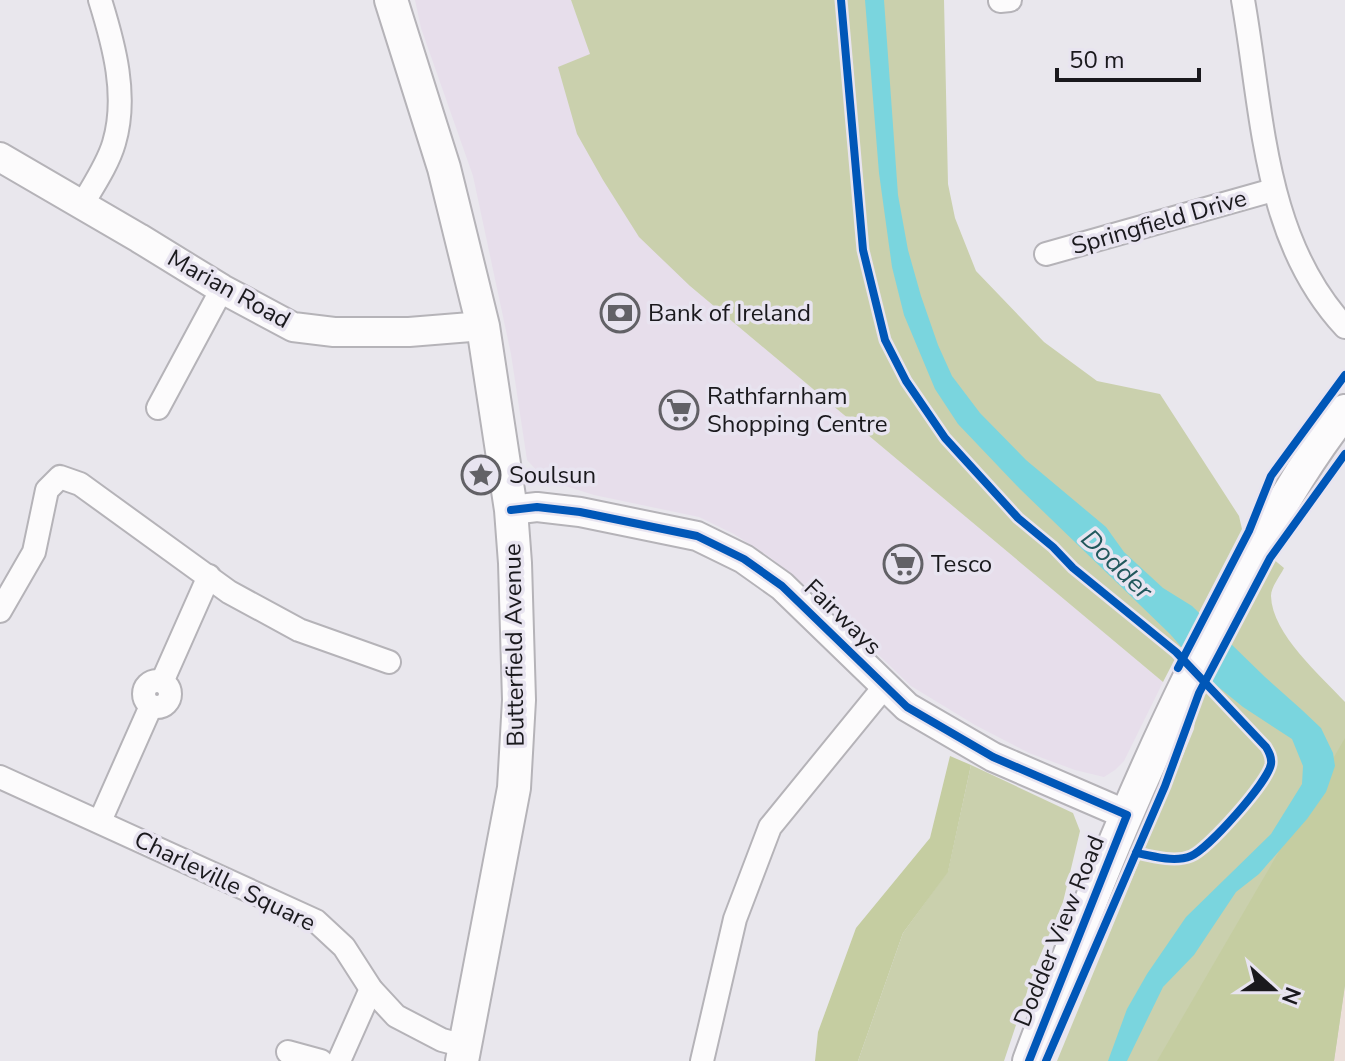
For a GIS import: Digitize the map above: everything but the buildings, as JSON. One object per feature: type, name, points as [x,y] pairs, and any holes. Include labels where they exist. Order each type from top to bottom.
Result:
[{"type":"main road","name":"Butterfield Avenue","points":[[391,0],[444,168],[483,326],[511,510],[519,700],[514,788],[464,1049]]},
{"type":"main road","name":"Dodder View Road","points":[[1029,1061],[1127,815],[1188,681],[1289,491],[1345,411]]},
{"type":"street","points":[[82,205],[114,144],[120,99],[112,40],[100,0]]},
{"type":"street","points":[[1243,0],[1273,190],[1286,232],[1328,309],[1345,327]]},
{"type":"street","name":"Marian Road","points":[[0,157],[222,289],[293,327],[334,332],[409,332],[483,326]]},
{"type":"street","name":"Springfield Drive","points":[[1046,254],[1273,190]]},
{"type":"street","points":[[158,408],[222,289]]},
{"type":"street","points":[[0,611],[34,552],[47,490],[60,477],[80,484],[229,592],[299,630],[389,662]]},
{"type":"street","name":"Fairways","points":[[511,510],[537,507],[580,512],[697,536],[744,559],[782,586],[907,707],[993,757],[1127,815]]},
{"type":"street","points":[[100,821],[151,706],[145,701],[145,689],[150,683],[162,682],[209,576]]},
{"type":"street","name":"Fairways","points":[[702,1061],[735,919],[770,827],[885,686]]},
{"type":"street","name":"Charleville Square","points":[[0,777],[316,921],[344,947],[371,989],[399,1013],[464,1049]]},
{"type":"street","points":[[339,1061],[371,989]]},
{"type":"street","points":[[288,1052],[321,1061]]},
{"type":"shaded area","name":"Rathfarnham Shopping Centre","points":[[415,0],[571,0],[591,55],[690,286],[1163,682],[1124,761],[1115,770],[1104,777],[1029,753],[911,686],[812,591],[771,558],[734,534],[699,517],[594,495],[556,483],[540,474],[527,460],[511,354],[473,176],[421,28]]},
{"type":"shaded area","points":[[1345,985],[1345,1061],[1334,1061]]},
{"type":"green space","points":[[571,0],[944,0],[948,184],[955,218],[976,271],[1044,342],[1097,381],[1160,394],[1239,516],[1242,529],[1163,682],[690,286],[639,237],[577,134],[558,67],[590,54]]},
{"type":"green space","points":[[1272,558],[1284,568],[1271,596],[1280,625],[1299,654],[1345,702],[1345,985],[1334,1061],[1057,1061],[1194,729],[1196,710]]},
{"type":"green space","points":[[1345,738],[1345,985],[1334,1061],[1157,1061]]},
{"type":"green space","points":[[950,756],[971,765],[948,872],[903,933],[858,1061],[815,1061],[818,1032],[856,928],[930,838]]},
{"type":"green space","points":[[971,765],[1073,813],[1080,831],[1063,902],[1036,965],[1004,1061],[858,1061],[903,933],[948,871]]},
{"type":"water","name":"Dodder","points":[[865,0],[884,0],[898,195],[908,250],[921,296],[952,376],[980,413],[1026,460],[1106,527],[1124,552],[1163,588],[1192,606],[1321,728],[1333,753],[1335,766],[1326,792],[1259,874],[1236,892],[1194,955],[1163,987],[1127,1061],[1108,1061],[1127,1009],[1147,974],[1186,917],[1271,834],[1302,784],[1303,766],[1292,739],[1243,707],[1211,681],[1170,634],[1020,489],[958,424],[935,389],[904,315],[892,267],[879,173]]},
{"type":"cycle path","points":[[841,0],[863,250],[885,340],[906,381],[945,438],[1018,518],[1073,568],[1176,652],[1266,747],[1270,755],[1271,764],[1260,785],[1223,829],[1199,851],[1178,859],[1136,853]]},
{"type":"cycle path","points":[[1178,668],[1249,531],[1271,476],[1345,375]]},
{"type":"cycle path","points":[[1046,1061],[1165,786],[1199,693],[1270,558],[1345,454]]},
{"type":"cycle path","points":[[511,510],[537,507],[580,512],[697,536],[744,559],[782,586],[907,707],[993,757],[1127,815],[1029,1061]]},
{"type":"place","name":"Bank of Ireland","points":[[620,313]]},
{"type":"place","name":"Rathfarnham Shopping Centre","points":[[679,410]]},
{"type":"place","name":"Soulsun","points":[[481,475]]},
{"type":"place","name":"Tesco","points":[[903,564]]}]
